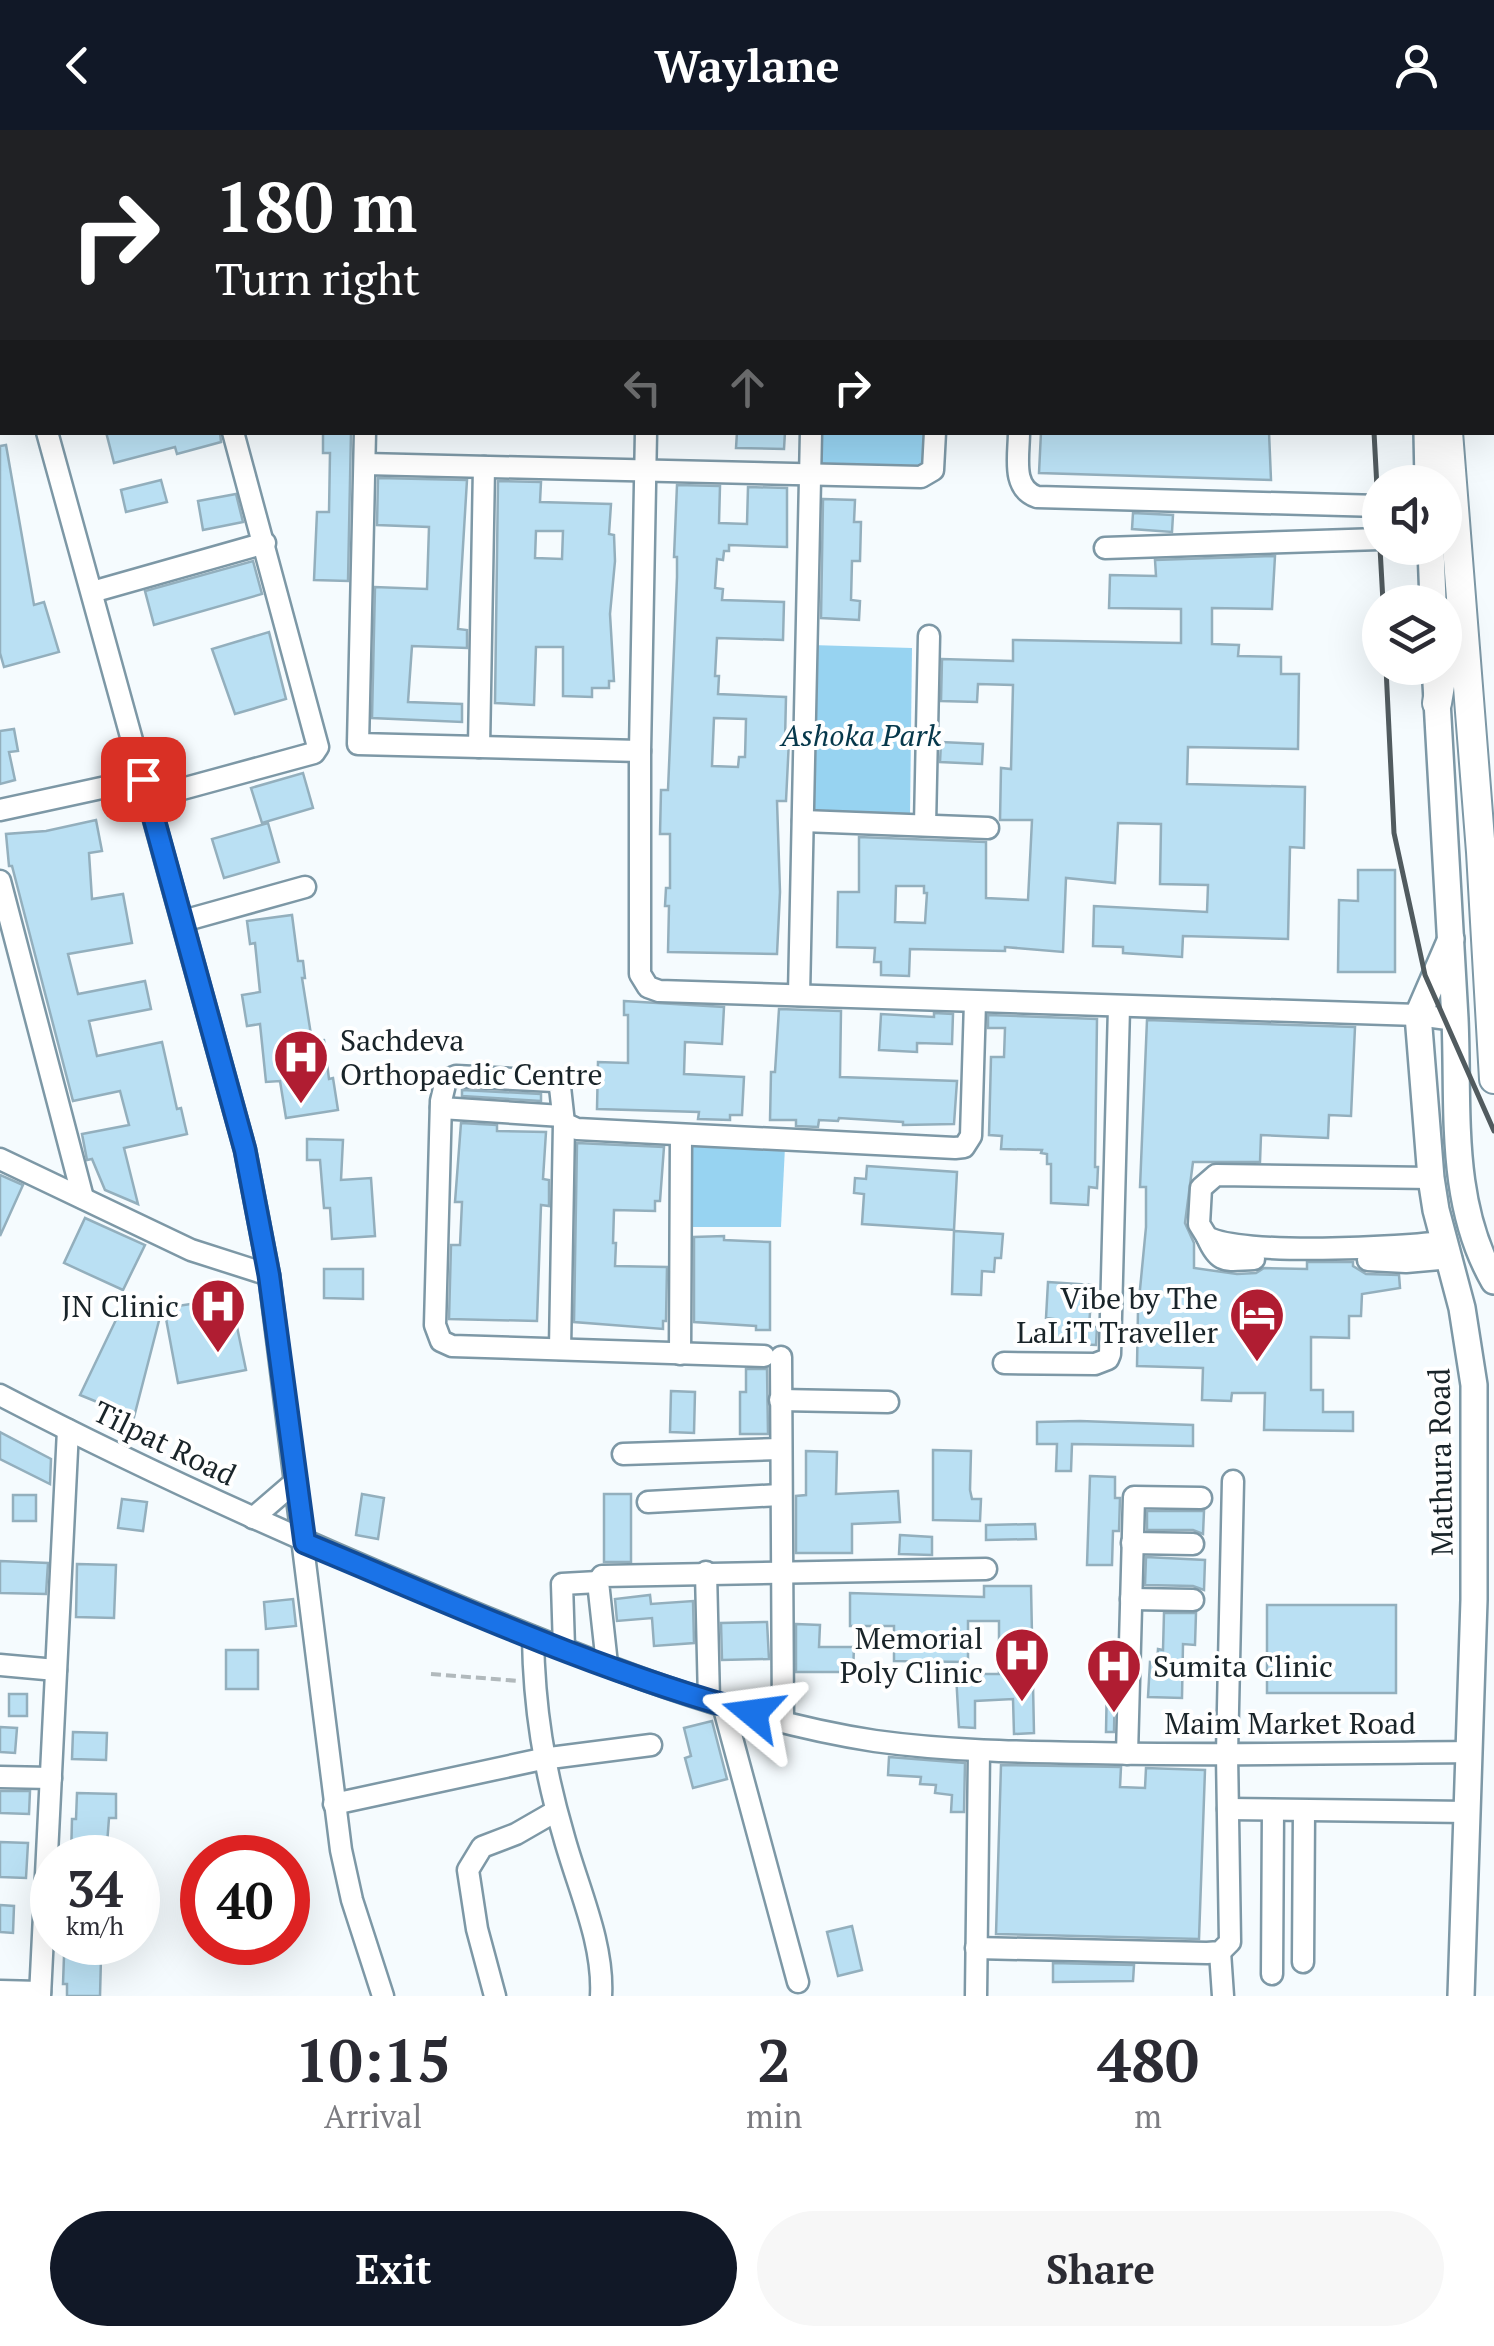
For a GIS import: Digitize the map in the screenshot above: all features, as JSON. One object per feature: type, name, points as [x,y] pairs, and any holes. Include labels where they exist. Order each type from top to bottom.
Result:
[{"type":"highway","points":[[1448,435],[1481,852],[1494,1080]]},
{"type":"highway","points":[[1454,585],[1457,566]]},
{"type":"highway","points":[[1437,703],[1438,685]]},
{"type":"main road","points":[[1427,435],[1428,465]]},
{"type":"main road","points":[[1437,703],[1461,1190],[1482,1260],[1494,1281]]},
{"type":"main road","name":"Mathura Road","points":[[1450,939],[1418,1014],[1431,1178],[1474,1385],[1474,1600],[1462,1996]]},
{"type":"street","points":[[48,435],[245,1150],[269,1275],[305,1543],[334,1804],[352,1900],[383,1996]]},
{"type":"street","points":[[0,810],[146,788],[314,752],[319,740],[234,435]]},
{"type":"street","points":[[365,435],[358,744],[640,751]]},
{"type":"street","points":[[646,435],[640,751],[643,982],[660,991],[1418,1014],[1455,1020]]},
{"type":"street","points":[[798,995],[811,435]]},
{"type":"street","points":[[365,464],[921,477],[932,470],[935,435]]},
{"type":"street","points":[[1019,435],[1020,484],[1037,498],[1362,505]]},
{"type":"street","points":[[478,747],[484,467]]},
{"type":"street","points":[[1105,548],[1362,540]]},
{"type":"street","points":[[92,592],[264,543]]},
{"type":"street","points":[[925,825],[929,636]]},
{"type":"street","points":[[803,821],[988,828]]},
{"type":"street","points":[[0,881],[83,1198]]},
{"type":"street","points":[[184,921],[304,887]]},
{"type":"street","points":[[0,971],[23,966]]},
{"type":"street","points":[[441,1108],[563,1119],[577,1129],[964,1147],[971,1136],[975,1002]]},
{"type":"street","points":[[1004,1363],[1095,1364],[1108,1359],[1110,1354],[1119,1007]]},
{"type":"street","points":[[560,1349],[560,1088],[554,1081],[450,1077],[444,1084],[441,1108],[437,1336],[441,1342],[452,1346],[772,1357],[780,1400],[783,1721]]},
{"type":"street","points":[[680,1354],[681,1136]]},
{"type":"street","points":[[0,1159],[191,1250],[269,1275]]},
{"type":"street","points":[[1310,1254],[1299,1258],[1215,1256],[1199,1224],[1201,1188],[1216,1175],[1431,1178]]},
{"type":"street","points":[[1206,1238],[1236,1246],[1448,1249]]},
{"type":"street","points":[[1347,1258],[1406,1262],[1448,1249]]},
{"type":"street","name":"Tilpat Road","points":[[0,1394],[305,1543]]},
{"type":"street","points":[[780,1400],[888,1402]]},
{"type":"street","points":[[0,1991],[40,1994],[68,1430]]},
{"type":"street","points":[[623,1454],[780,1449]]},
{"type":"street","points":[[253,1518],[296,1481]]},
{"type":"street","points":[[976,1948],[1220,1952],[1230,1942],[1226,1754],[1233,1482]]},
{"type":"street","points":[[648,1502],[780,1495]]},
{"type":"street","points":[[1127,1754],[1134,1497],[1201,1498]]},
{"type":"street","name":"Maim Market Road","points":[[305,1543],[533,1637],[716,1703],[873,1740],[978,1751],[1127,1754],[1470,1752]]},
{"type":"street","points":[[1132,1543],[1193,1544]]},
{"type":"street","points":[[606,1664],[600,1576],[986,1569]]},
{"type":"street","points":[[706,1572],[716,1703],[798,1982]]},
{"type":"street","points":[[564,1648],[562,1584],[598,1582]]},
{"type":"street","points":[[1131,1599],[1193,1600]]},
{"type":"street","points":[[533,1637],[542,1760],[599,1958],[601,1996]]},
{"type":"street","points":[[0,1665],[56,1670]]},
{"type":"street","points":[[334,1804],[542,1760],[651,1745]]},
{"type":"street","points":[[976,1996],[978,1751]]},
{"type":"street","points":[[0,1776],[51,1778]]},
{"type":"street","points":[[1228,1808],[1468,1812]]},
{"type":"street","points":[[1272,1974],[1274,1810]]},
{"type":"street","points":[[495,1996],[477,1929],[468,1870],[482,1846],[516,1834],[556,1811]]},
{"type":"street","points":[[1303,1962],[1304,1811]]},
{"type":"street","points":[[1220,1952],[1223,1996]]},
{"type":"path","points":[[431,1674],[534,1682]]},
{"type":"green space","points":[[820,435],[926,435],[925,465],[820,464]]},
{"type":"green space","name":"Ashoka Park","points":[[811,645],[912,648],[910,817],[814,816]]},
{"type":"green space","points":[[691,1144],[785,1147],[781,1227],[688,1227]]},
{"type":"building","points":[[107,435],[220,435],[221,442],[177,454],[175,447],[114,463]]},
{"type":"building","points":[[323,435],[351,435],[348,581],[314,580],[317,512],[329,512],[330,453],[323,453]]},
{"type":"building","points":[[737,435],[785,435],[784,449],[736,448]]},
{"type":"building","points":[[1041,435],[1269,435],[1271,480],[1039,473]]},
{"type":"building","points":[[6,445],[34,605],[44,602],[59,652],[4,667],[0,653],[0,446]]},
{"type":"building","points":[[378,478],[467,480],[458,629],[467,630],[467,648],[412,646],[408,702],[462,704],[462,722],[372,718],[375,587],[427,589],[429,527],[377,525]]},
{"type":"building","points":[[161,480],[167,502],[126,512],[121,490]]},
{"type":"building","points":[[498,481],[541,482],[540,502],[611,504],[609,534],[614,535],[615,561],[610,614],[614,681],[609,681],[609,688],[592,688],[592,697],[563,696],[563,647],[536,647],[534,705],[495,703]],"holes":[[[536,531],[563,531],[562,559],[535,558]]]},
{"type":"building","points":[[677,485],[720,486],[719,523],[747,524],[748,487],[787,488],[787,547],[729,545],[723,560],[717,559],[715,588],[723,589],[722,600],[784,602],[783,640],[717,638],[715,676],[719,676],[718,694],[786,697],[786,801],[777,801],[777,954],[668,952],[669,906],[665,906],[666,888],[670,888],[670,834],[660,834],[661,790],[668,790],[677,577]],"holes":[[[714,718],[746,719],[745,757],[739,757],[738,767],[712,766]]]},
{"type":"building","points":[[236,494],[243,522],[203,530],[198,501]]},
{"type":"building","points":[[823,499],[855,500],[854,522],[861,522],[860,561],[852,561],[851,600],[860,601],[859,620],[821,618]]},
{"type":"building","points":[[1133,513],[1173,515],[1172,532],[1132,529]]},
{"type":"building","points":[[1275,556],[1272,609],[1212,608],[1212,644],[1239,645],[1238,656],[1281,657],[1281,674],[1299,674],[1298,749],[1188,747],[1187,784],[1305,787],[1304,848],[1290,847],[1288,939],[1183,936],[1182,957],[1123,953],[1123,947],[1093,946],[1094,906],[1207,912],[1208,885],[1160,884],[1161,824],[1118,823],[1115,883],[1066,878],[1063,952],[1005,947],[1005,951],[910,949],[909,976],[881,975],[881,962],[874,962],[875,948],[837,947],[838,892],[859,892],[859,837],[986,842],[986,898],[1028,900],[1032,820],[1000,820],[1001,768],[1011,769],[1013,685],[978,684],[977,702],[941,701],[942,659],[1013,661],[1013,640],[1181,643],[1181,609],[1109,608],[1110,575],[1156,576],[1155,560]],"holes":[[[896,886],[924,886],[925,923],[895,922]]]},
{"type":"building","points":[[253,561],[262,594],[154,625],[145,591]]},
{"type":"building","points":[[269,632],[286,699],[235,714],[212,649]]},
{"type":"building","points":[[14,729],[18,751],[9,752],[15,780],[0,784],[0,731]]},
{"type":"building","points":[[941,742],[983,744],[982,764],[940,762]]},
{"type":"building","points":[[303,773],[313,808],[262,823],[251,788]]},
{"type":"building","points":[[96,820],[102,851],[89,853],[92,899],[123,894],[132,943],[68,954],[78,994],[145,981],[151,1009],[89,1021],[97,1056],[162,1042],[177,1109],[181,1108],[187,1134],[124,1148],[138,1204],[105,1190],[92,1159],[87,1160],[82,1134],[129,1125],[120,1091],[73,1101],[9,866],[6,834],[46,831]]},
{"type":"building","points":[[268,823],[279,862],[224,878],[212,839]]},
{"type":"building","points":[[1358,870],[1395,870],[1395,972],[1338,972],[1339,900],[1358,901]]},
{"type":"building","points":[[292,915],[298,961],[303,961],[312,1041],[324,1040],[338,1110],[286,1118],[280,1081],[266,1082],[260,1024],[247,1026],[242,995],[260,992],[255,943],[250,944],[247,921]]},
{"type":"building","points":[[624,1001],[724,1007],[722,1044],[685,1042],[684,1074],[744,1077],[742,1115],[730,1115],[730,1120],[698,1119],[699,1112],[597,1109],[598,1062],[628,1063],[628,1015],[624,1015]]},
{"type":"building","points":[[779,1009],[841,1011],[840,1077],[957,1081],[954,1124],[903,1125],[839,1118],[819,1120],[818,1127],[796,1126],[796,1120],[770,1120]]},
{"type":"building","points":[[934,1013],[953,1014],[952,1044],[917,1043],[917,1052],[879,1050],[881,1014],[934,1017]]},
{"type":"building","points":[[988,1015],[1097,1019],[1097,1188],[1089,1187],[1088,1205],[1051,1203],[1051,1164],[1047,1164],[1047,1154],[1042,1150],[1001,1149],[1002,1136],[989,1135],[991,1057],[1004,1057],[1005,1028],[988,1028]]},
{"type":"building","points":[[1147,1020],[1355,1027],[1351,1116],[1329,1115],[1328,1138],[1261,1135],[1260,1162],[1193,1162],[1185,1223],[1194,1243],[1194,1268],[1237,1274],[1256,1273],[1264,1268],[1307,1269],[1307,1262],[1353,1262],[1366,1274],[1399,1275],[1400,1288],[1362,1294],[1361,1316],[1349,1316],[1349,1338],[1311,1337],[1311,1390],[1323,1390],[1323,1412],[1353,1412],[1353,1431],[1264,1430],[1265,1393],[1232,1393],[1231,1401],[1202,1400],[1203,1368],[1137,1366],[1146,1227],[1146,1187],[1140,1187]]},
{"type":"building","points":[[462,1090],[541,1094],[541,1101],[462,1096]]},
{"type":"building","points":[[461,1123],[497,1125],[497,1131],[546,1132],[543,1179],[549,1180],[549,1206],[541,1205],[537,1321],[449,1319],[451,1245],[460,1245],[462,1202],[455,1202]]},
{"type":"building","points":[[307,1139],[343,1140],[341,1180],[371,1178],[375,1236],[332,1239],[330,1208],[324,1208],[320,1160],[307,1160]]},
{"type":"building","points":[[577,1143],[664,1147],[660,1201],[655,1201],[655,1211],[614,1210],[613,1243],[615,1266],[667,1267],[663,1329],[574,1322]]},
{"type":"building","points":[[867,1166],[957,1172],[954,1230],[862,1224],[864,1194],[854,1193],[855,1178],[866,1179]]},
{"type":"building","points":[[0,1175],[23,1185],[0,1236]]},
{"type":"building","points":[[85,1218],[145,1245],[123,1290],[64,1263]]},
{"type":"building","points":[[954,1231],[1003,1234],[1001,1258],[995,1258],[994,1272],[982,1271],[981,1295],[952,1294]]},
{"type":"building","points":[[724,1236],[724,1240],[770,1242],[770,1330],[694,1322],[694,1237]]},
{"type":"building","points":[[324,1269],[363,1269],[363,1299],[324,1298]]},
{"type":"building","points":[[1048,1282],[1092,1285],[1089,1327],[1097,1327],[1096,1345],[1053,1343],[1054,1319],[1046,1318]]},
{"type":"building","points":[[231,1298],[246,1370],[178,1383],[164,1308]]},
{"type":"building","points":[[124,1303],[146,1311],[162,1309],[134,1417],[80,1395]]},
{"type":"building","points":[[746,1369],[767,1369],[768,1434],[740,1434],[740,1392],[746,1392]]},
{"type":"building","points":[[671,1391],[695,1392],[694,1433],[670,1432]]},
{"type":"building","points":[[1037,1422],[1193,1425],[1193,1446],[1072,1444],[1071,1471],[1056,1471],[1057,1444],[1037,1444]]},
{"type":"building","points":[[0,1432],[51,1459],[50,1484],[0,1459]]},
{"type":"building","points":[[933,1450],[971,1451],[970,1490],[972,1499],[981,1499],[980,1521],[933,1520]]},
{"type":"building","points":[[806,1451],[837,1452],[836,1494],[898,1491],[900,1522],[852,1524],[852,1553],[796,1553],[796,1496],[806,1495]]},
{"type":"building","points":[[1090,1476],[1115,1477],[1115,1498],[1120,1498],[1119,1531],[1113,1531],[1112,1565],[1087,1565]]},
{"type":"building","points":[[362,1494],[384,1498],[378,1539],[356,1535]]},
{"type":"building","points":[[604,1494],[631,1494],[631,1562],[604,1562]]},
{"type":"building","points":[[13,1495],[36,1495],[36,1521],[13,1521]]},
{"type":"building","points":[[122,1499],[147,1502],[143,1531],[118,1528]]},
{"type":"building","points":[[1147,1511],[1204,1511],[1203,1534],[1193,1530],[1147,1530]]},
{"type":"building","points":[[1035,1524],[1036,1539],[986,1540],[986,1525]]},
{"type":"building","points":[[900,1535],[932,1537],[932,1555],[899,1554]]},
{"type":"building","points":[[1146,1557],[1205,1560],[1204,1590],[1193,1586],[1145,1585]]},
{"type":"building","points":[[0,1561],[48,1563],[46,1594],[0,1593]]},
{"type":"building","points":[[77,1564],[116,1565],[114,1618],[76,1617]]},
{"type":"building","points":[[984,1586],[1031,1586],[1034,1733],[1014,1734],[1013,1699],[975,1701],[975,1728],[959,1727],[956,1674],[999,1674],[999,1621],[968,1621],[968,1662],[894,1661],[894,1626],[850,1626],[850,1593],[984,1597]]},
{"type":"building","points":[[650,1595],[651,1604],[693,1601],[694,1643],[654,1646],[652,1618],[617,1621],[615,1599]]},
{"type":"building","points":[[293,1599],[296,1626],[266,1629],[264,1602]]},
{"type":"building","points":[[1267,1605],[1396,1605],[1396,1693],[1267,1693]]},
{"type":"building","points":[[1164,1613],[1196,1613],[1195,1645],[1183,1644],[1182,1698],[1148,1697],[1150,1662],[1157,1663],[1158,1649],[1163,1650]]},
{"type":"building","points":[[767,1622],[769,1659],[722,1660],[721,1623]]},
{"type":"building","points":[[796,1624],[820,1625],[819,1647],[854,1647],[853,1672],[796,1672]]},
{"type":"building","points":[[226,1650],[258,1650],[258,1689],[226,1689]]},
{"type":"building","points":[[1107,1679],[1115,1680],[1114,1732],[1106,1732]]},
{"type":"building","points":[[9,1694],[27,1694],[27,1716],[9,1716]]},
{"type":"building","points":[[712,1721],[727,1779],[693,1788],[685,1758],[691,1756],[684,1728]]},
{"type":"building","points":[[0,1727],[17,1728],[15,1753],[0,1752]]},
{"type":"building","points":[[73,1732],[107,1733],[106,1760],[72,1759]]},
{"type":"building","points":[[889,1757],[965,1763],[964,1812],[951,1812],[952,1795],[935,1793],[936,1785],[920,1784],[921,1777],[888,1775]]},
{"type":"building","points":[[1001,1765],[1121,1767],[1120,1787],[1145,1788],[1146,1768],[1205,1770],[1199,1939],[996,1934]]},
{"type":"building","points":[[0,1791],[30,1791],[29,1814],[0,1813]]},
{"type":"building","points":[[77,1793],[116,1794],[116,1818],[109,1818],[108,1835],[72,1835],[72,1819],[76,1819]]},
{"type":"building","points":[[0,1842],[28,1843],[26,1878],[0,1877]]},
{"type":"building","points":[[0,1905],[14,1906],[13,1933],[0,1932]]},
{"type":"building","points":[[852,1926],[862,1970],[838,1976],[827,1932]]},
{"type":"building","points":[[1053,1963],[1134,1965],[1133,1981],[1053,1982]]},
{"type":"building","points":[[64,1965],[101,1965],[100,1996],[67,1996],[67,1984],[63,1984]]},
{"type":"railway","points":[[1374,435],[1376,465]]},
{"type":"railway","points":[[1381,565],[1382,585]]},
{"type":"railway","points":[[1387,685],[1394,833],[1425,975],[1494,1131]]},
{"type":"place","name":"Sachdeva Orthopaedic Centre","points":[[301,1106]]},
{"type":"place","name":"JN Clinic","points":[[218,1355]]},
{"type":"place","name":"Vibe by The LaLiT Traveller","points":[[1257,1364]]},
{"type":"place","name":"Memorial Poly Clinic","points":[[1022,1704]]},
{"type":"place","name":"Sumita Clinic","points":[[1114,1715]]},
{"type":"route","points":[[143,779],[245,1150],[269,1275],[305,1543],[658,1685],[753,1713]]}]
